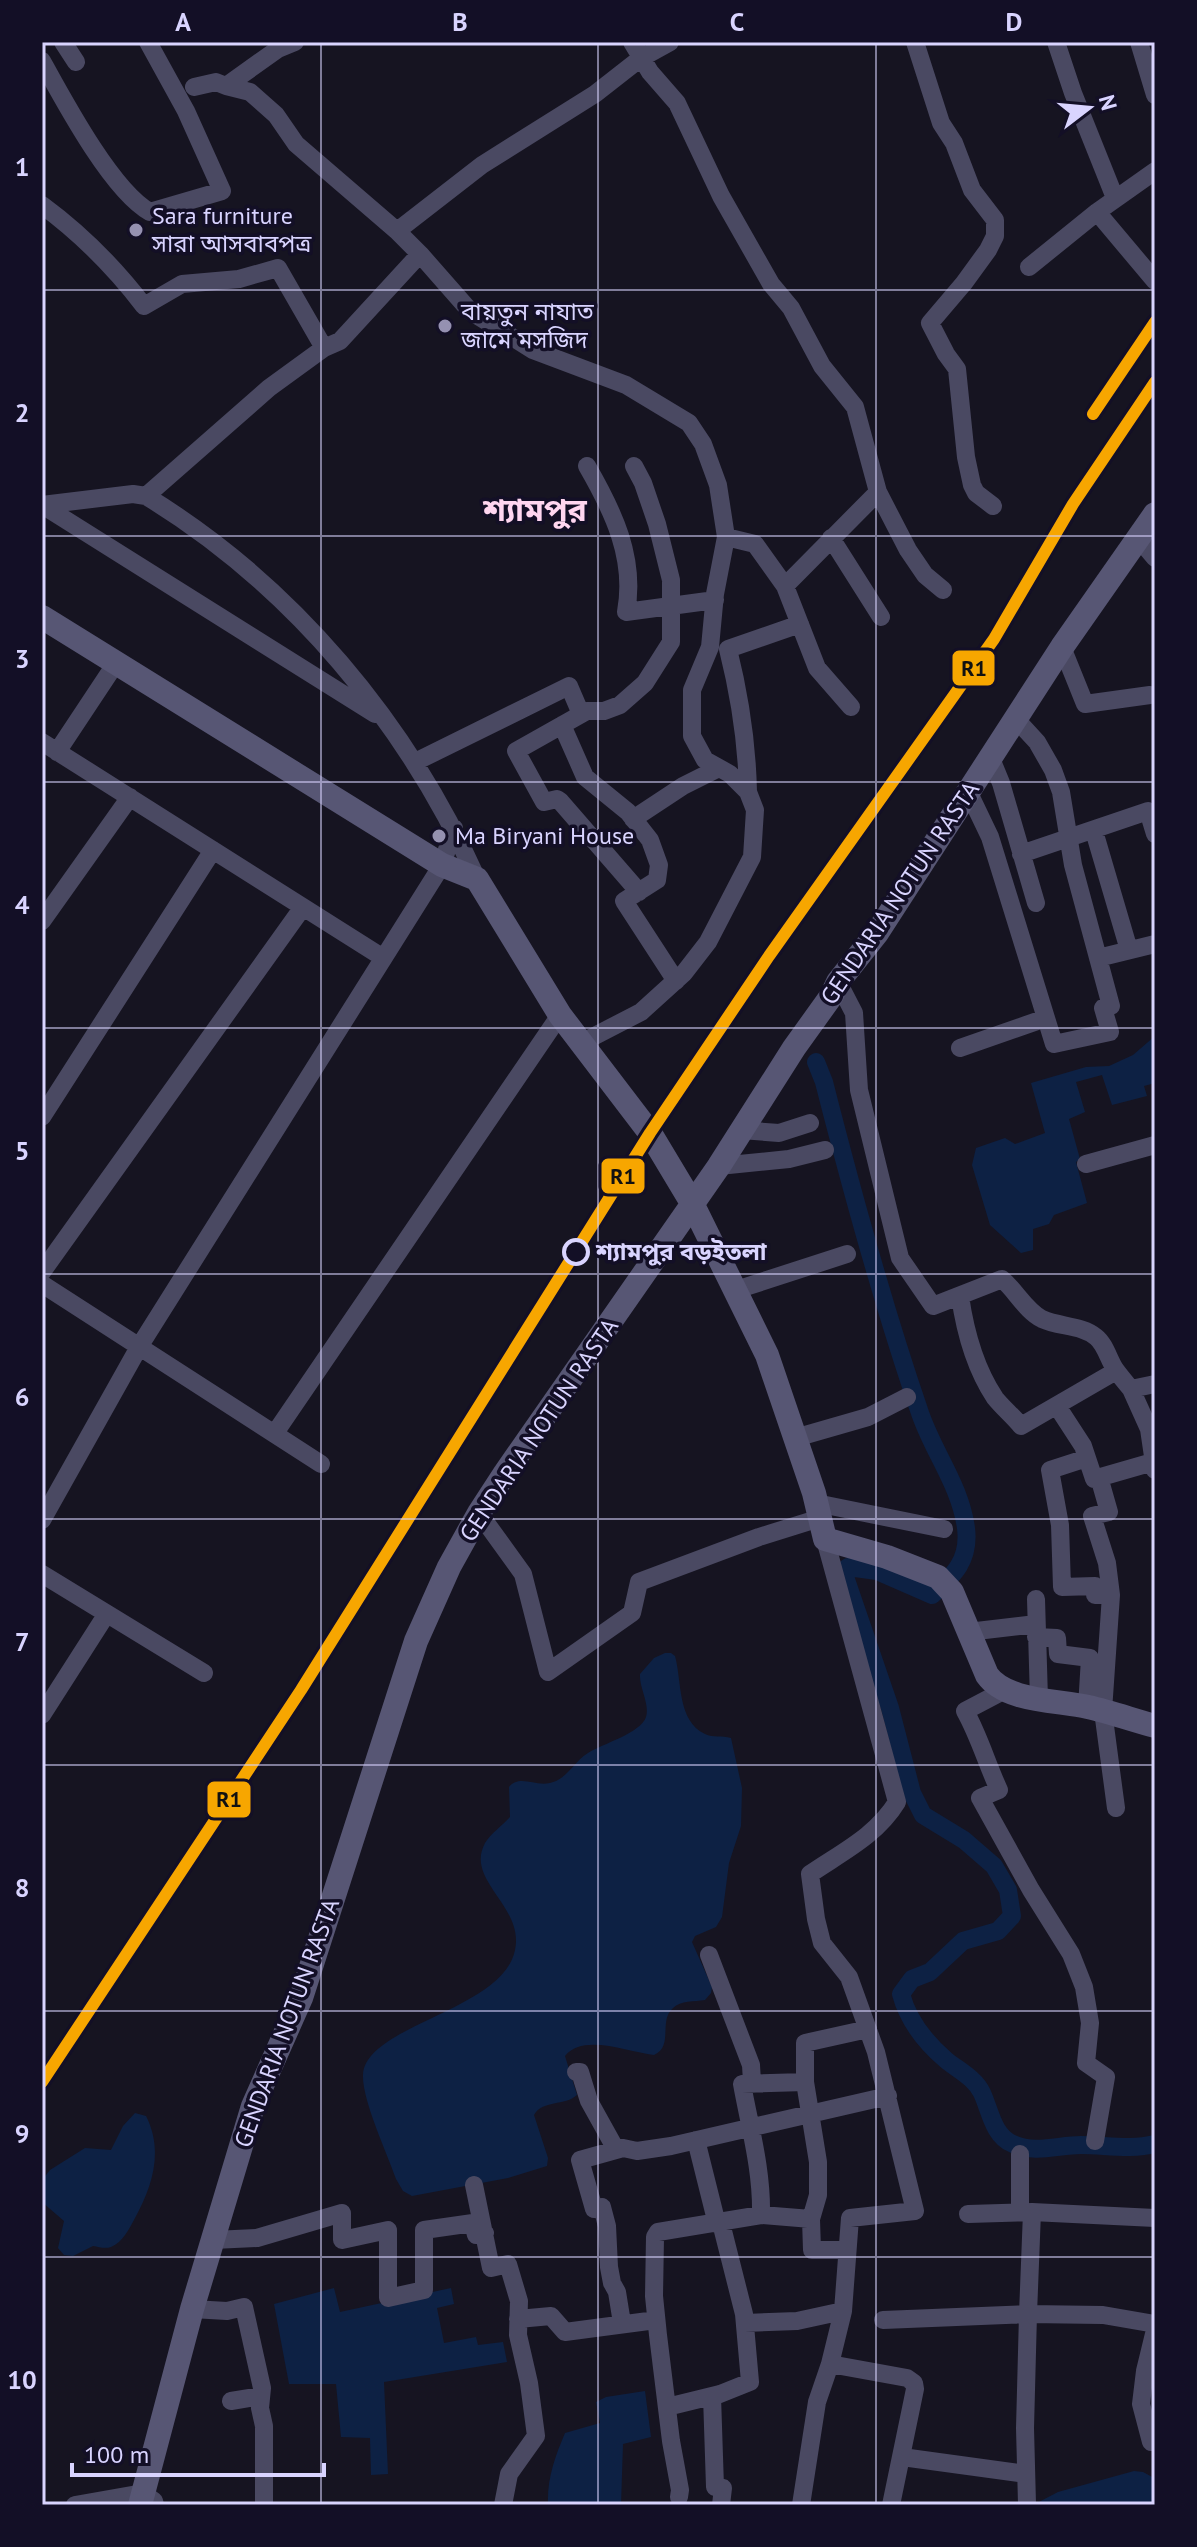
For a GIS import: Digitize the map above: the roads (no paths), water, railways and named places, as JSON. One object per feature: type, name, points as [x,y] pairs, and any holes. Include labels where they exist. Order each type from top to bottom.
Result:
[{"type":"main road","name":"GENDARIA NOTUN RASTA","points":[[146,2501],[192,2309],[253,2106],[301,1998],[416,1641],[449,1567],[479,1513],[719,1166],[838,982],[877,933],[1062,647],[1155,514]]},
{"type":"main road","points":[[42,617],[442,865],[477,879],[560,1015],[650,1133],[692,1203],[767,1355],[820,1520],[945,1584],[994,1685],[1039,1699],[1095,1709],[1155,1726]]},
{"type":"street","points":[[63,42],[76,62]]},
{"type":"street","points":[[42,61],[99,156],[136,204],[150,212],[222,191],[186,111],[148,42]]},
{"type":"street","points":[[226,86],[278,49],[295,42]]},
{"type":"street","points":[[397,231],[482,165],[595,94],[636,50],[670,42]]},
{"type":"street","points":[[915,42],[941,123],[954,143],[972,190],[995,220],[995,236],[988,250],[930,323],[957,369],[972,485],[976,493],[993,506]]},
{"type":"street","points":[[1056,42],[1115,198]]},
{"type":"street","points":[[1139,42],[1155,95]]},
{"type":"street","points":[[636,50],[677,103],[721,196],[771,284],[791,308],[827,374],[855,407],[878,492],[908,550],[925,575],[943,590]]},
{"type":"street","points":[[194,87],[216,82],[250,92],[276,115],[296,144],[397,231],[470,311],[533,350],[626,385],[689,423],[703,444],[718,485],[726,537],[710,647],[692,690],[692,736],[705,760],[730,774],[748,792]]},
{"type":"street","points":[[1029,267],[1115,198],[1153,175]]},
{"type":"street","points":[[42,205],[67,224],[114,270],[144,306],[182,284],[239,279],[278,268],[324,348]]},
{"type":"street","points":[[1097,212],[1155,281]]},
{"type":"street","points":[[146,496],[269,388],[324,348],[340,341],[420,254]]},
{"type":"street","points":[[587,466],[607,502],[624,543],[629,594],[626,612],[715,600]]},
{"type":"street","points":[[634,466],[657,524],[671,580],[671,642],[645,683],[620,705],[604,711],[587,711],[516,751],[544,802],[560,801],[639,892]]},
{"type":"street","points":[[785,586],[878,492]]},
{"type":"street","points":[[388,723],[42,505],[133,494],[146,496],[213,541],[304,622],[388,723],[454,828],[477,879]]},
{"type":"street","points":[[726,537],[755,544],[785,586],[817,668],[851,707]]},
{"type":"street","points":[[831,538],[881,617]]},
{"type":"street","points":[[1139,539],[1155,558]]},
{"type":"street","points":[[581,1043],[641,1012],[676,981],[708,942],[752,857],[755,810],[748,792],[744,718],[728,649],[800,624]]},
{"type":"street","points":[[1062,647],[1085,704],[1150,695]]},
{"type":"street","points":[[116,663],[50,747],[382,957]]},
{"type":"street","points":[[415,762],[569,686],[581,714]]},
{"type":"street","points":[[968,791],[990,837],[1054,1044],[1110,1032],[1103,1008],[1111,1006],[1069,839],[1061,792],[1037,742],[1015,718]]},
{"type":"street","points":[[562,725],[585,777],[633,819],[650,840],[659,865],[657,880],[624,901],[676,981]]},
{"type":"street","points":[[990,756],[1001,783],[1036,903]]},
{"type":"street","points":[[633,819],[683,786],[719,768]]},
{"type":"street","points":[[42,921],[130,797]]},
{"type":"street","points":[[1021,854],[1152,810],[1155,834]]},
{"type":"street","points":[[42,1520],[139,1347],[442,865],[454,828]]},
{"type":"street","points":[[1094,831],[1129,950]]},
{"type":"street","points":[[42,1117],[213,850]]},
{"type":"street","points":[[42,1272],[303,907]]},
{"type":"street","points":[[1098,958],[1155,944]]},
{"type":"street","points":[[838,982],[854,1013],[859,1090],[900,1258],[933,1306],[1002,1279],[1016,1290],[1039,1318],[1084,1330],[1097,1338],[1116,1371],[1131,1389],[1149,1429],[1154,1466],[1094,1479],[1072,1427],[1057,1406]]},
{"type":"street","points":[[275,1433],[560,1015]]},
{"type":"street","points":[[960,1048],[1046,1018]]},
{"type":"street","points":[[741,1130],[779,1133],[810,1123]]},
{"type":"street","points":[[1086,1164],[1155,1145]]},
{"type":"street","points":[[719,1166],[789,1159],[825,1150]]},
{"type":"street","points":[[736,1290],[847,1254]]},
{"type":"street","points":[[42,1284],[321,1464]]},
{"type":"street","points":[[960,1296],[964,1321],[984,1380],[997,1401],[1021,1426],[1116,1371]]},
{"type":"street","points":[[1131,1389],[1155,1384]]},
{"type":"street","points":[[795,1438],[868,1417],[907,1397]]},
{"type":"street","points":[[1087,1458],[1050,1470],[1060,1525],[1062,1587],[1095,1586],[1095,1595],[1111,1595]]},
{"type":"street","points":[[1095,1709],[1111,1595],[1107,1563],[1092,1516],[1109,1512],[1099,1477]]},
{"type":"street","points":[[479,1513],[523,1574],[548,1672],[632,1613],[639,1582],[759,1537],[820,1520],[944,1529]]},
{"type":"street","points":[[801,2505],[817,2402],[843,2311],[850,2218],[915,2211],[888,2096],[868,2029],[849,1977],[822,1943],[816,1919],[810,1874],[852,1849],[877,1827],[897,1802],[820,1520]]},
{"type":"street","points":[[42,1574],[204,1673]]},
{"type":"street","points":[[1036,1599],[1039,1699]]},
{"type":"street","points":[[42,1715],[106,1615]]},
{"type":"street","points":[[968,1632],[1036,1630],[1057,1638],[1058,1654],[1090,1658],[1095,1709],[1116,1808]]},
{"type":"street","points":[[1005,1690],[965,1711],[975,1728],[983,1756],[999,1790],[980,1798],[1071,1954],[1084,1987],[1090,2023],[1086,2063],[1106,2077],[1095,2141]]},
{"type":"street","points":[[709,1955],[751,2065],[752,2082]]},
{"type":"street","points":[[847,2250],[812,2250],[811,2219],[818,2195],[818,2162],[805,2082],[805,2043],[868,2029]]},
{"type":"street","points":[[576,2072],[580,2072],[600,2123],[614,2146],[637,2151],[888,2096]]},
{"type":"street","points":[[761,2215],[762,2190],[742,2084],[805,2082]]},
{"type":"street","points":[[667,2407],[712,2396],[750,2382],[745,2323],[696,2140]]},
{"type":"street","points":[[622,2323],[609,2267],[607,2226],[602,2207],[594,2209],[580,2160],[623,2148]]},
{"type":"street","points":[[1020,2154],[1026,2212],[1027,2504]]},
{"type":"street","points":[[474,2185],[491,2268],[508,2264],[519,2301],[518,2335],[529,2383],[536,2436],[509,2474],[503,2505]]},
{"type":"street","points":[[968,2214],[1026,2212],[1155,2218]]},
{"type":"street","points":[[213,2240],[257,2238],[342,2213],[342,2240],[388,2230],[388,2298],[424,2290],[424,2230],[473,2223],[476,2235],[485,2233]]},
{"type":"street","points":[[679,2497],[656,2320],[655,2237],[658,2232],[761,2215],[811,2219]]},
{"type":"street","points":[[192,2309],[227,2311],[244,2307],[258,2365],[264,2426],[264,2505]]},
{"type":"street","points":[[745,2323],[797,2321],[843,2311]]},
{"type":"street","points":[[883,2320],[1028,2314],[1103,2315],[1155,2324]]},
{"type":"street","points":[[518,2319],[551,2316],[565,2332],[656,2320]]},
{"type":"street","points":[[1155,2330],[1141,2404],[1151,2442],[1155,2441]]},
{"type":"street","points":[[830,2364],[907,2378],[914,2383],[891,2505]]},
{"type":"street","points":[[231,2401],[261,2396]]},
{"type":"street","points":[[712,2396],[715,2487],[723,2488],[721,2505]]},
{"type":"street","points":[[902,2457],[1026,2474]]},
{"type":"street","points":[[75,2505],[146,2501]]},
{"type":"water","points":[[1155,1036],[1155,1083],[1144,1086],[1147,1096],[1112,1105],[1102,1075],[1076,1082],[1085,1112],[1069,1119],[1087,1203],[1054,1215],[1049,1224],[1033,1229],[1033,1250],[1021,1253],[990,1225],[972,1165],[976,1148],[1005,1138],[1015,1144],[1045,1133],[1031,1083],[1086,1067],[1109,1066],[1133,1055]]},
{"type":"water","points":[[665,1653],[675,1656],[682,1700],[689,1720],[705,1734],[731,1738],[742,1788],[741,1826],[729,1863],[722,1917],[716,1927],[695,1936],[692,1942],[712,1987],[711,1993],[705,2000],[684,2002],[673,2008],[667,2020],[663,2046],[654,2055],[594,2045],[573,2049],[565,2056],[577,2095],[542,2107],[534,2115],[548,2158],[547,2166],[508,2178],[412,2196],[403,2191],[396,2179],[371,2112],[363,2075],[369,2058],[385,2043],[484,1990],[503,1974],[514,1954],[516,1937],[512,1922],[483,1870],[481,1857],[487,1839],[510,1817],[509,1787],[518,1781],[544,1784],[556,1781],[588,1753],[643,1723],[647,1712],[640,1674],[654,1658]]},
{"type":"water","points":[[135,2113],[146,2116],[155,2155],[151,2181],[141,2206],[125,2235],[115,2245],[106,2248],[93,2246],[73,2256],[64,2255],[58,2248],[64,2221],[42,2202],[42,2180],[50,2170],[85,2148],[111,2150],[123,2126]]},
{"type":"water","points":[[334,2288],[340,2312],[451,2288],[454,2304],[437,2308],[444,2343],[476,2337],[478,2345],[503,2342],[507,2362],[384,2382],[388,2474],[371,2475],[370,2438],[341,2437],[336,2384],[289,2384],[274,2304]]},
{"type":"water","points":[[645,2391],[651,2437],[623,2444],[621,2505],[548,2505],[552,2468],[565,2433],[600,2423],[596,2402],[606,2397]]},
{"type":"water","points":[[1134,2471],[1154,2478],[1155,2505],[1033,2505],[1058,2492]]},
{"type":"waterway","points":[[816,1062],[905,1369],[925,1425],[958,1497],[967,1539],[959,1566],[932,1595],[877,1571],[848,1567],[843,1571],[890,1708],[912,1793],[923,1815],[964,1840],[994,1866],[1008,1890],[1012,1916],[998,1931],[963,1941],[930,1972],[912,1979],[901,1994],[908,2013],[924,2038],[979,2088],[993,2122],[1006,2140],[1022,2147],[1039,2149],[1155,2144]]},
{"type":"place","name":"Sara furniture সারা আসবাবপত্র","points":[[136,230]]},
{"type":"place","name":"বায়তুন নাযাত জামে মসজিদ","points":[[445,326]]},
{"type":"place","name":"Ma Biryani House","points":[[439,836]]},
{"type":"place","name":"শ্যামপুর বড়ইতলা","points":[[576,1252]]},
{"type":"district","name":"শ্যামপুর","points":[[535,510]]}]
